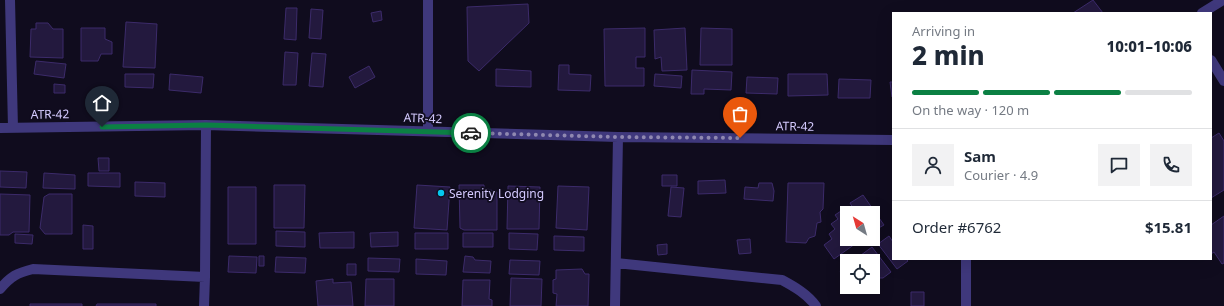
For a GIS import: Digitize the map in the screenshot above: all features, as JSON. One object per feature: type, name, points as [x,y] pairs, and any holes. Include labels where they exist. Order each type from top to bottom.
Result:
[{"type":"street","points":[[10,0],[13,128]]},
{"type":"street","points":[[428,0],[428,131]]},
{"type":"street","points":[[1204,12],[1223,0]]},
{"type":"street","points":[[1212,62],[1224,80]]},
{"type":"street","points":[[204,306],[206,125]]},
{"type":"street","name":"ATR-42","points":[[0,128],[206,125],[618,137],[892,140]]},
{"type":"street","points":[[615,306],[618,137]]},
{"type":"street","points":[[966,260],[966,306]]},
{"type":"street","points":[[616,263],[782,280],[797,288],[816,306]]},
{"type":"street","points":[[0,289],[8,279],[20,272],[33,269],[205,277]]},
{"type":"building","points":[[1093,0],[1102,12],[1075,12]]},
{"type":"building","points":[[528,4],[529,23],[479,71],[468,61],[467,7]]},
{"type":"building","points":[[286,8],[297,8],[296,40],[284,39]]},
{"type":"building","points":[[311,9],[323,10],[321,39],[309,38]]},
{"type":"building","points":[[381,11],[382,20],[373,22],[371,13]]},
{"type":"building","points":[[126,22],[157,24],[155,68],[123,67]]},
{"type":"building","points":[[36,23],[48,23],[53,29],[63,29],[63,58],[30,57],[31,29],[36,29]]},
{"type":"building","points":[[81,28],[105,28],[105,39],[112,42],[112,54],[101,54],[98,61],[81,61]]},
{"type":"building","points":[[645,28],[645,57],[636,57],[636,68],[644,68],[644,86],[605,86],[604,29]]},
{"type":"building","points":[[685,28],[687,70],[662,71],[661,57],[655,59],[654,30]]},
{"type":"building","points":[[701,28],[732,29],[732,65],[700,65]]},
{"type":"building","points":[[285,52],[298,53],[296,85],[283,85]]},
{"type":"building","points":[[312,53],[326,54],[323,87],[309,86]]},
{"type":"building","points":[[36,61],[66,64],[64,78],[34,74]]},
{"type":"building","points":[[559,65],[569,65],[569,74],[591,75],[590,91],[558,90]]},
{"type":"building","points":[[369,66],[375,77],[355,88],[349,77]]},
{"type":"building","points":[[496,69],[531,71],[531,87],[496,86]]},
{"type":"building","points":[[692,70],[732,72],[731,90],[704,89],[704,94],[691,94]]},
{"type":"building","points":[[125,74],[154,74],[153,88],[125,87]]},
{"type":"building","points":[[170,74],[203,77],[201,93],[169,90]]},
{"type":"building","points":[[655,74],[682,76],[681,88],[654,86]]},
{"type":"building","points":[[788,74],[827,74],[828,95],[788,96]]},
{"type":"building","points":[[747,77],[778,78],[777,94],[746,93]]},
{"type":"building","points":[[839,79],[871,80],[870,98],[838,98]]},
{"type":"building","points":[[890,82],[892,82],[892,97]]},
{"type":"building","points":[[54,84],[65,85],[65,93],[54,93]]},
{"type":"building","points":[[1219,133],[1224,141],[1224,190],[1212,197],[1212,137]]},
{"type":"building","points":[[98,158],[109,158],[109,171],[99,171]]},
{"type":"building","points":[[0,171],[27,172],[26,188],[0,187]]},
{"type":"building","points":[[44,173],[75,175],[75,189],[43,188]]},
{"type":"building","points":[[88,173],[120,173],[120,187],[88,186]]},
{"type":"building","points":[[662,175],[677,175],[677,186],[662,186]]},
{"type":"building","points":[[725,180],[726,193],[698,194],[698,181]]},
{"type":"building","points":[[135,182],[165,183],[165,197],[135,196]]},
{"type":"building","points":[[759,183],[772,183],[774,191],[773,201],[744,199],[745,187],[758,188]]},
{"type":"building","points":[[788,183],[824,183],[823,209],[820,212],[821,222],[817,223],[815,236],[809,238],[806,243],[786,242]]},
{"type":"building","points":[[274,185],[305,185],[304,228],[274,228]]},
{"type":"building","points":[[417,185],[450,187],[447,230],[414,228]]},
{"type":"building","points":[[459,185],[484,185],[484,188],[497,192],[497,230],[464,230],[460,228]]},
{"type":"building","points":[[508,186],[540,187],[539,229],[507,229]]},
{"type":"building","points":[[558,186],[589,187],[587,230],[556,228]]},
{"type":"building","points":[[228,187],[256,187],[256,244],[228,244]]},
{"type":"building","points":[[671,187],[684,188],[681,217],[668,216]]},
{"type":"building","points":[[0,194],[30,195],[29,232],[13,232],[9,235],[0,235]]},
{"type":"building","points":[[49,194],[72,194],[72,234],[45,234],[40,228],[44,197]]},
{"type":"building","points":[[863,195],[871,206],[852,206],[850,203]]},
{"type":"building","points":[[840,212],[840,246],[852,246],[834,259],[824,245],[832,239],[829,234],[835,229],[831,224],[838,219],[835,215]]},
{"type":"building","points":[[1224,216],[1224,263],[1222,264],[1214,252],[1212,253],[1212,224]]},
{"type":"building","points":[[880,219],[884,225],[880,227]]},
{"type":"building","points":[[83,225],[93,226],[93,249],[83,249]]},
{"type":"building","points":[[276,231],[305,232],[305,247],[276,246]]},
{"type":"building","points":[[354,232],[354,248],[320,248],[319,233]]},
{"type":"building","points":[[398,232],[398,246],[371,247],[370,233]]},
{"type":"building","points":[[415,233],[448,233],[448,249],[415,249]]},
{"type":"building","points":[[463,233],[493,233],[493,247],[463,247]]},
{"type":"building","points":[[509,233],[538,234],[537,250],[509,249]]},
{"type":"building","points":[[15,234],[33,235],[32,244],[15,243]]},
{"type":"building","points":[[554,236],[584,237],[584,251],[554,250]]},
{"type":"building","points":[[889,236],[892,240],[892,260],[908,261],[897,269],[880,246],[880,243]]},
{"type":"building","points":[[750,239],[751,253],[739,254],[737,240]]},
{"type":"building","points":[[667,244],[667,254],[658,255],[657,245]]},
{"type":"building","points":[[872,247],[877,254],[862,254]]},
{"type":"building","points":[[229,256],[257,257],[256,273],[228,272]]},
{"type":"building","points":[[259,256],[264,256],[264,266],[259,266]]},
{"type":"building","points":[[465,256],[473,257],[475,260],[491,261],[490,273],[463,272]]},
{"type":"building","points":[[276,257],[306,258],[305,273],[275,272]]},
{"type":"building","points":[[368,258],[400,259],[399,272],[368,271]]},
{"type":"building","points":[[880,258],[891,272],[883,278],[880,278]]},
{"type":"building","points":[[416,259],[447,261],[446,275],[416,274]]},
{"type":"building","points":[[510,260],[540,261],[539,275],[509,274]]},
{"type":"building","points":[[347,264],[356,264],[356,275],[347,275]]},
{"type":"building","points":[[582,269],[585,274],[589,274],[588,306],[556,306],[557,294],[553,293],[553,280],[556,279],[556,270]]},
{"type":"building","points":[[511,278],[542,279],[541,306],[510,306]]},
{"type":"building","points":[[333,279],[333,283],[351,282],[353,306],[318,306],[316,281]]},
{"type":"building","points":[[366,279],[394,279],[394,306],[365,306]]},
{"type":"building","points":[[463,280],[490,280],[489,299],[492,300],[492,306],[462,306]]},
{"type":"building","points":[[911,292],[924,292],[924,306],[911,306]]},
{"type":"building","points":[[30,304],[82,304],[82,306],[30,306]]},
{"type":"building","points":[[97,304],[156,304],[156,306],[96,306]]},
{"type":"way so far","points":[[471,133],[618,137],[740,138]]},
{"type":"place","name":"Serenity Lodging","points":[[441,193]]},
{"type":"route","points":[[102,127],[206,125],[471,133]]}]
